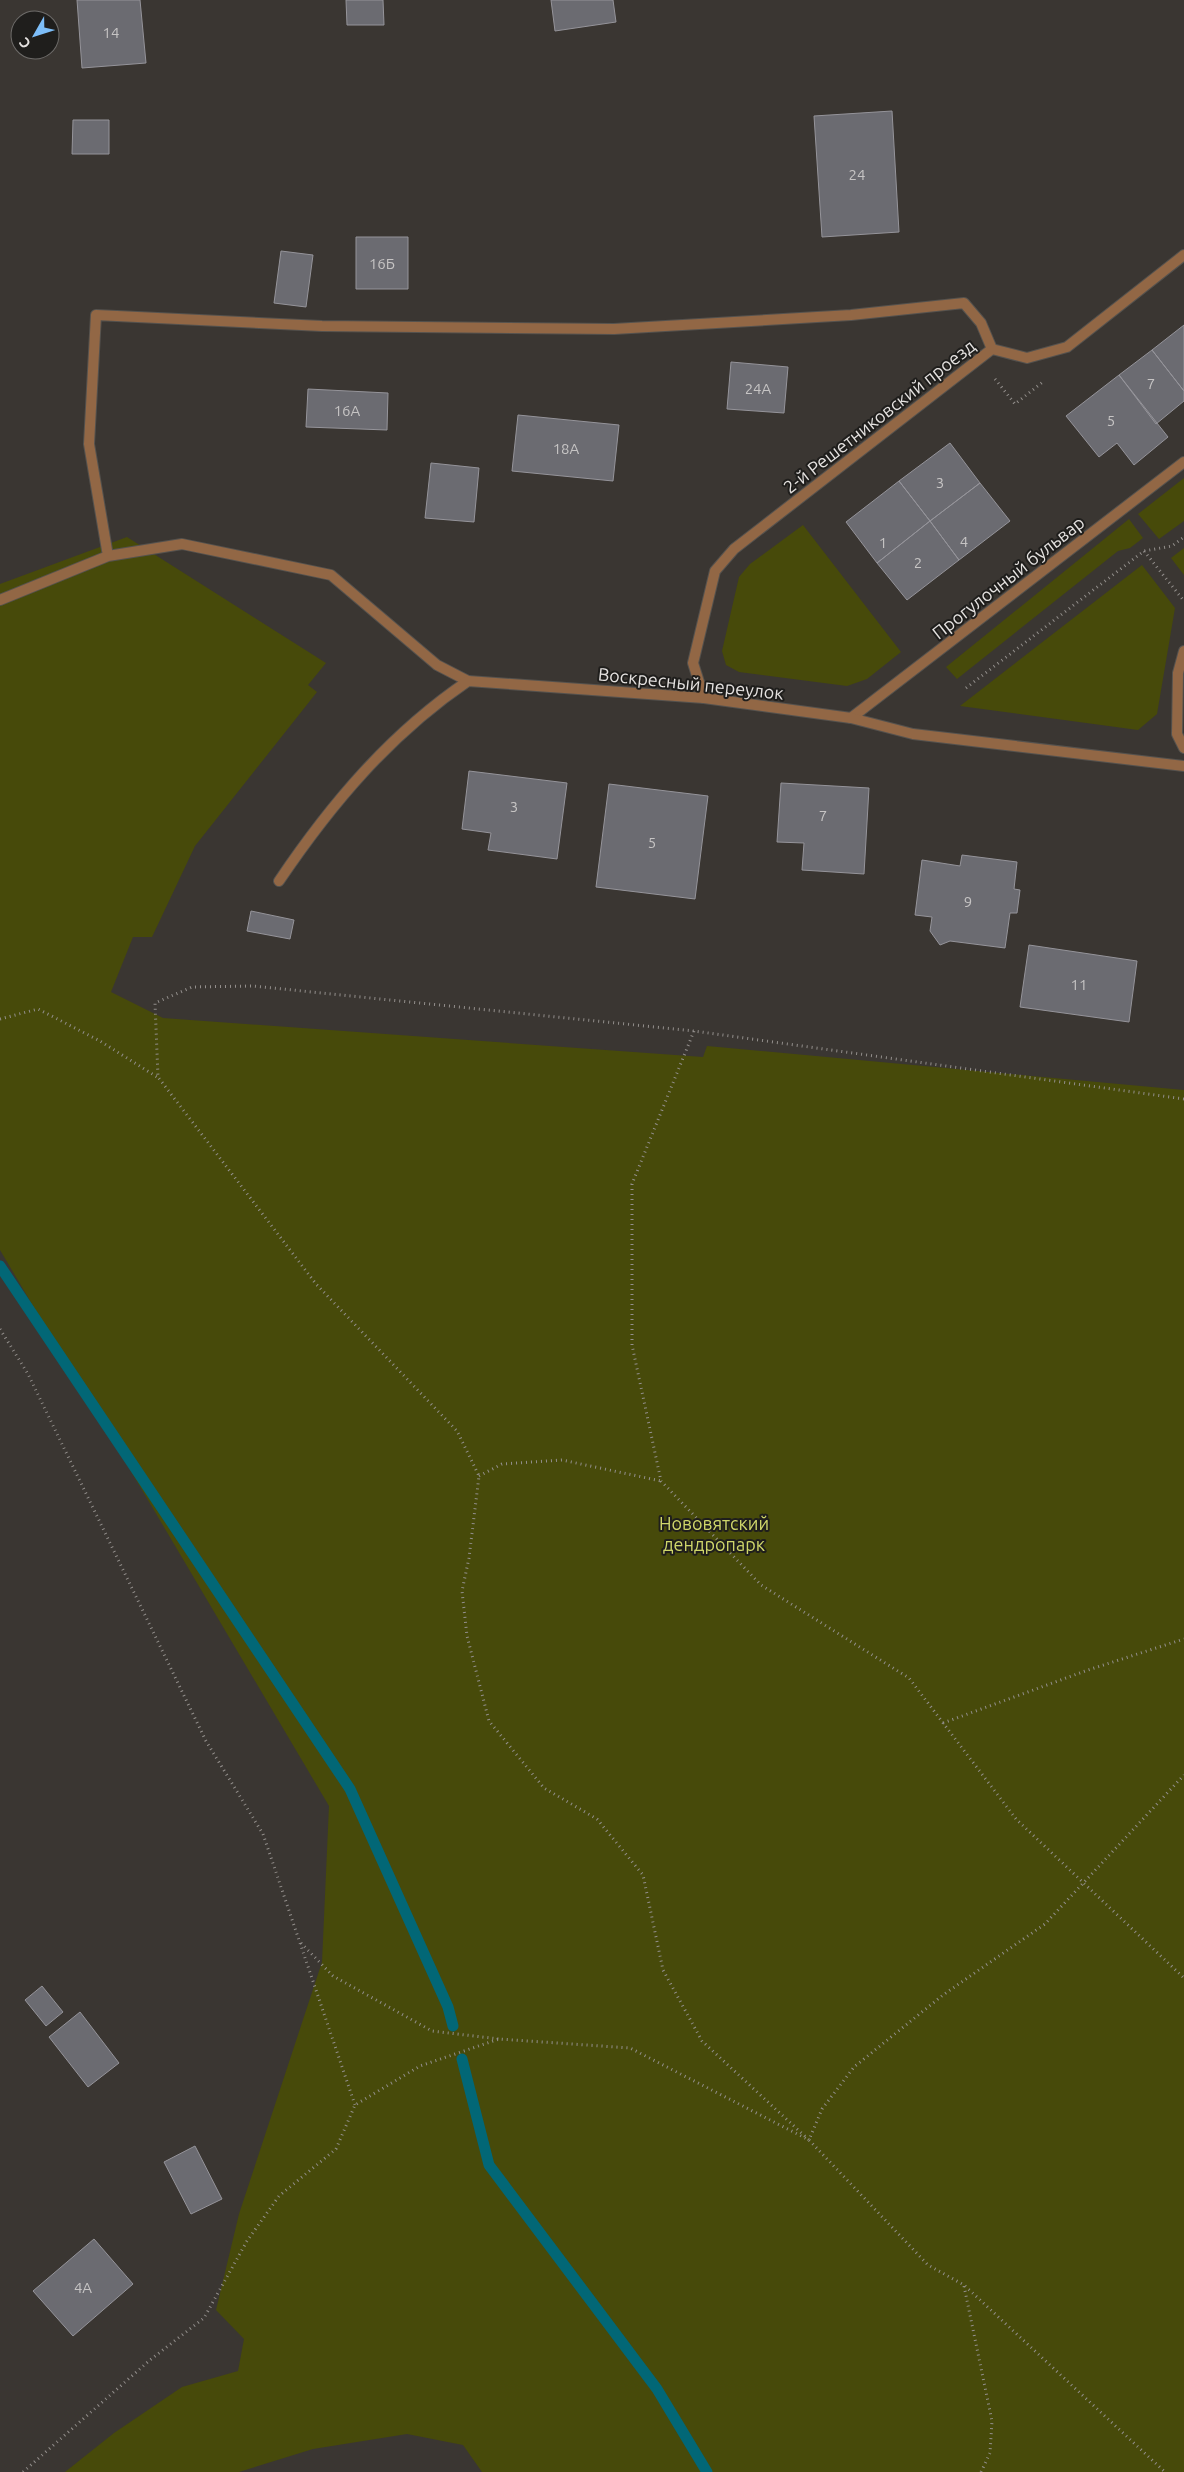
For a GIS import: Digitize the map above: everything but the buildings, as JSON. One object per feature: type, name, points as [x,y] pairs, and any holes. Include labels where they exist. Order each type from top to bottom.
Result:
[{"type":"street","name":"2-й Решетниковский проезд","points":[[704,698],[693,663],[715,571],[734,549],[992,348],[1027,358],[1066,347],[1184,255]]},
{"type":"street","points":[[108,556],[89,444],[96,315],[322,326],[614,330],[851,315],[964,303],[981,323],[992,348]]},
{"type":"street","name":"Прогулочный бульвар","points":[[851,718],[1184,462]]},
{"type":"street","points":[[0,600],[108,556],[182,544],[331,575],[437,665],[468,681],[439,700],[403,731],[354,781],[311,834],[279,881]]},
{"type":"street","points":[[1184,651],[1178,673],[1177,734],[1184,748]]},
{"type":"street","name":"Воскресный переулок","points":[[468,681],[704,698],[851,718],[913,734],[1184,766]]},
{"type":"path","points":[[992,376],[1015,404],[1046,380]]},
{"type":"path","points":[[966,688],[1144,551],[1172,546],[1184,537]]},
{"type":"path","points":[[1144,551],[1184,601]]},
{"type":"path","points":[[158,1077],[155,1003],[192,987],[254,986],[694,1031],[1184,1099]]},
{"type":"path","points":[[0,1019],[38,1009],[100,1041],[158,1077],[316,1284],[457,1431],[479,1476],[469,1558],[462,1591],[467,1636],[489,1721],[544,1788],[597,1819],[643,1875],[663,1970],[702,2041],[809,2140],[928,2265],[964,2285],[1165,2472]]},
{"type":"path","points":[[694,1031],[632,1184],[632,1345],[661,1481],[761,1585],[909,1678],[1016,1819],[1184,1978]]},
{"type":"path","points":[[0,1329],[28,1374],[206,1741],[263,1834],[355,2105]]},
{"type":"path","points":[[479,1476],[502,1464],[562,1460],[661,1481]]},
{"type":"path","points":[[943,1723],[1088,1670],[1184,1638]]},
{"type":"path","points":[[809,2140],[822,2109],[854,2067],[943,1995],[1045,1924],[1184,1775]]},
{"type":"path","points":[[300,1942],[332,1976],[432,2031],[499,2039],[630,2048],[809,2140]]},
{"type":"path","points":[[23,2472],[150,2360],[204,2318],[247,2242],[279,2196],[336,2149],[355,2105],[420,2066],[499,2039]]},
{"type":"path","points":[[964,2285],[992,2421],[990,2453],[982,2472]]},
{"type":"green space","points":[[1184,478],[1184,521],[1159,539],[1138,514]]},
{"type":"green space","points":[[1129,519],[1143,538],[1130,548],[1118,551],[957,679],[946,667]]},
{"type":"green space","points":[[803,525],[901,652],[867,679],[847,686],[739,672],[726,665],[722,651],[739,577],[750,564]]},
{"type":"green space","name":"Нововятский дендропарк","points":[[127,537],[326,663],[308,685],[317,692],[195,846],[152,937],[133,937],[111,992],[163,1018],[703,1057],[707,1046],[1184,1090],[1184,2472],[482,2472],[463,2445],[407,2434],[313,2449],[239,2472],[65,2472],[114,2433],[182,2387],[238,2371],[244,2339],[216,2310],[239,2214],[322,1962],[329,1806],[0,1250],[0,584]]},
{"type":"green space","points":[[1184,548],[1184,575],[1171,558]]},
{"type":"green space","points":[[1142,565],[1175,608],[1157,714],[1138,730],[960,706]]},
{"type":"waterway","points":[[0,1266],[350,1789],[448,2007],[453,2026]]},
{"type":"waterway","points":[[462,2059],[489,2165],[657,2389],[707,2472]]}]
